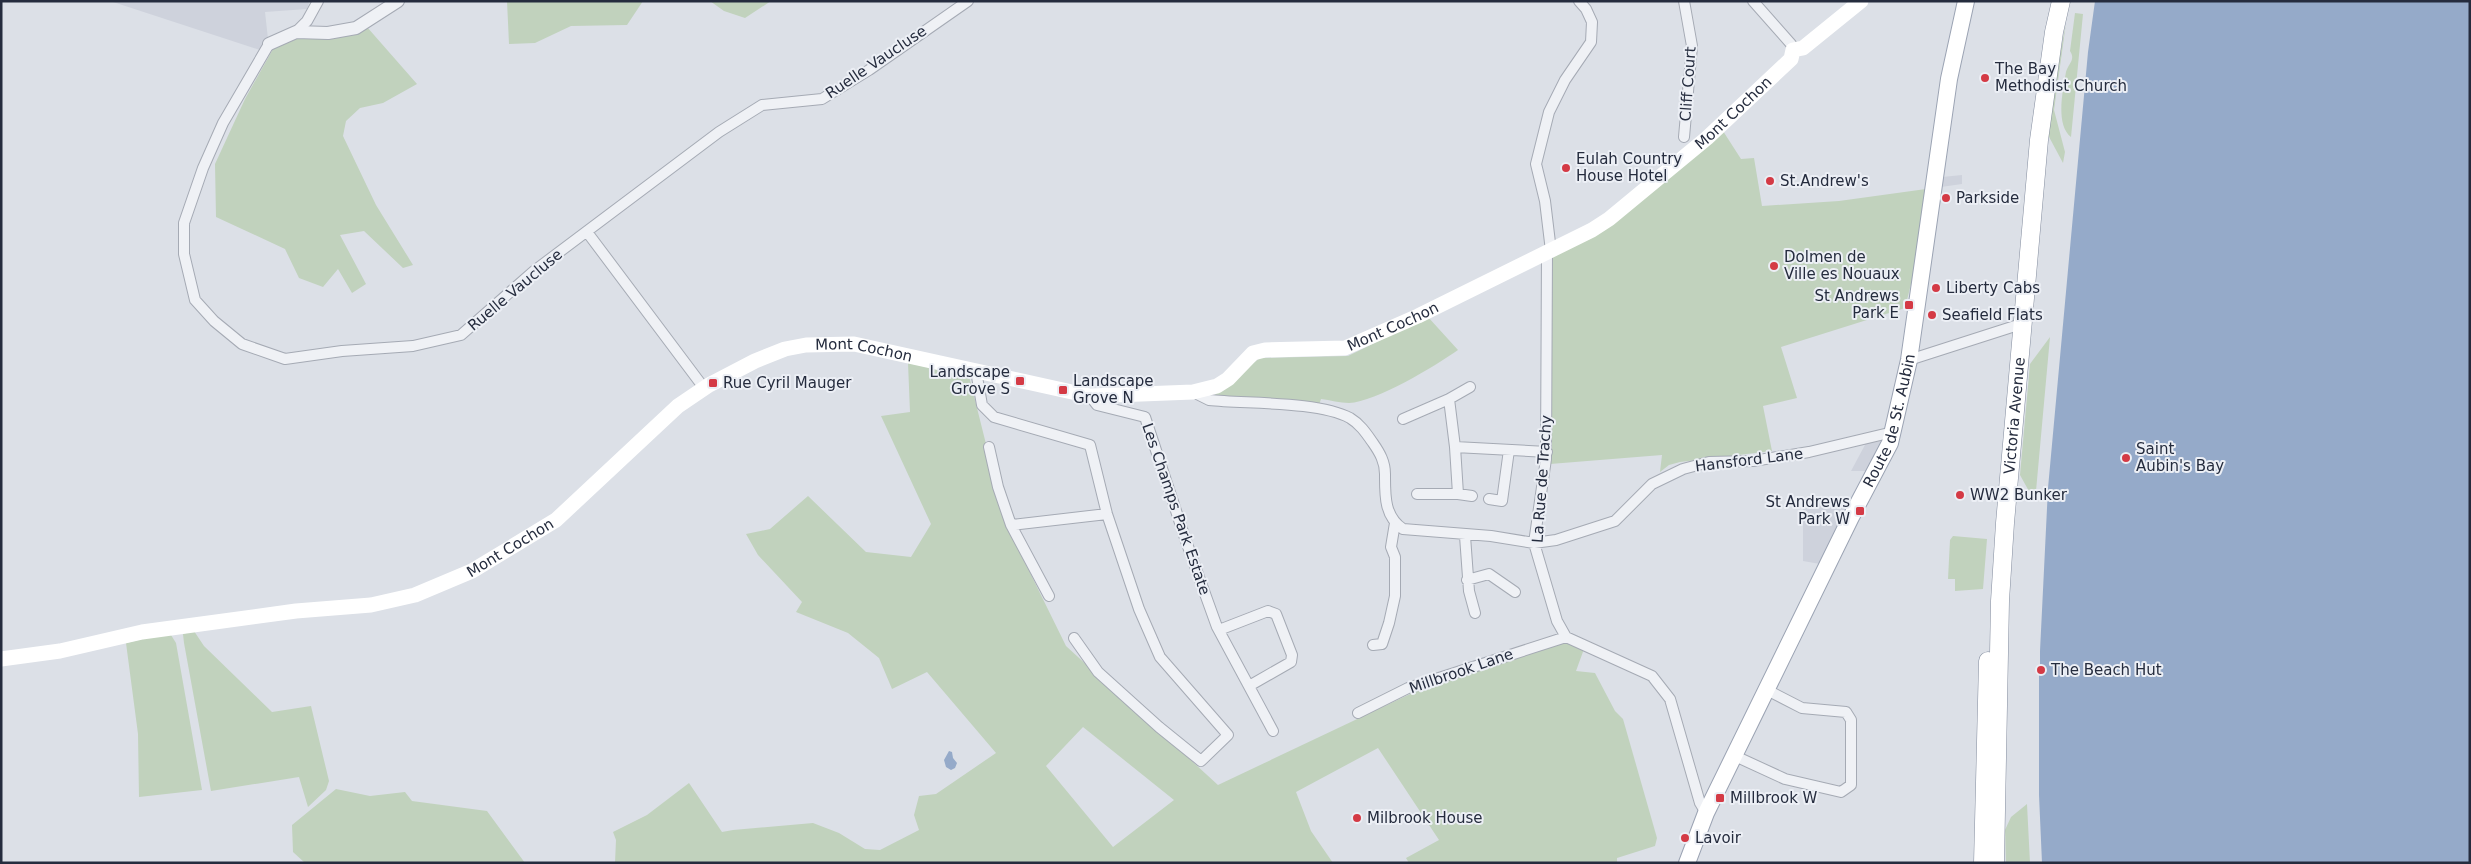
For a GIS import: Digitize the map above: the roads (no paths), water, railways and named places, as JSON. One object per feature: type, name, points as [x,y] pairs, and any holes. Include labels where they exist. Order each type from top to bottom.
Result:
[{"type":"highway","name":"Victoria Avenue","points":[[1983,863],[1984,757],[1990,590],[2034,112],[2051,1]]},
{"type":"highway","name":"Victoria Avenue","points":[[1995,863],[2000,601],[2005,523],[2039,140],[2054,32],[2062,1]]},
{"type":"main road","name":"Mont Cochon","points":[[1,659],[60,651],[142,632],[296,611],[371,605],[414,595],[472,571],[556,520],[650,430],[704,388],[755,361],[785,350],[833,344],[854,344],[1090,396],[1193,392],[1217,386],[1228,379],[1253,353],[1265,350],[1346,348],[1418,316],[1609,219],[1700,144],[1791,59],[1793,50],[1803,48],[1861,1]]},
{"type":"main road","name":"Route de St. Aubin","points":[[1687,863],[1706,813],[1851,517],[1885,456],[1893,432],[1909,360],[1949,79],[1966,1]]},
{"type":"street","points":[[269,44],[296,32],[307,21],[318,1]]},
{"type":"street","points":[[296,32],[328,33],[356,28],[398,1]]},
{"type":"street","name":"Ruelle Vaucluse","points":[[269,44],[223,123],[203,168],[184,223],[184,254],[195,300],[214,321],[242,344],[285,359],[342,351],[412,346],[461,336],[534,271],[719,132],[762,105],[822,99],[869,70],[968,1]]},
{"type":"street","points":[[1549,251],[1545,201],[1536,164],[1549,112],[1565,80],[1591,42],[1592,22],[1586,9],[1579,1]]},
{"type":"street","name":"Cliff Court","points":[[1684,1],[1692,46],[1684,137]]},
{"type":"street","points":[[1753,1],[1791,44],[1793,50]]},
{"type":"street","points":[[587,232],[704,388]]},
{"type":"street","name":"La Rue de Trachy","points":[[1549,251],[1547,452],[1534,543],[1557,621],[1566,637]]},
{"type":"street","points":[[1909,360],[2015,326]]},
{"type":"street","points":[[976,371],[982,405],[994,417],[1090,445],[1107,514],[1139,609],[1160,656],[1228,735],[1202,761],[1098,672],[1074,638]]},
{"type":"street","points":[[1403,419],[1470,387]]},
{"type":"street","points":[[1193,392],[1209,400],[1320,408],[1350,418],[1362,427],[1381,454],[1385,467],[1385,504],[1395,524],[1391,547],[1395,557],[1395,596],[1382,644],[1373,645]]},
{"type":"street","name":"Les Champs Park Estate","points":[[1090,396],[1097,405],[1145,417],[1186,541],[1219,630],[1273,731]]},
{"type":"street","points":[[1449,398],[1456,447],[1458,494]]},
{"type":"street","name":"Hansford Lane","points":[[1395,524],[1403,529],[1465,536],[1491,536],[1534,543],[1556,540],[1615,521],[1652,484],[1683,468],[1709,462],[1753,461],[1809,452],[1893,432]]},
{"type":"street","points":[[989,446],[998,487],[1012,524],[1049,596]]},
{"type":"street","points":[[1456,447],[1547,452]]},
{"type":"street","points":[[1489,499],[1502,501],[1509,450]]},
{"type":"street","points":[[1417,494],[1472,496]]},
{"type":"street","points":[[1012,524],[1107,514]]},
{"type":"street","points":[[1465,536],[1468,580],[1475,613]]},
{"type":"street","points":[[1468,580],[1490,574],[1515,592]]},
{"type":"street","points":[[1219,630],[1268,611],[1276,614],[1292,655],[1291,662],[1249,686]]},
{"type":"street","points":[[1566,637],[1652,676],[1670,699],[1700,803],[1706,813]]},
{"type":"street","name":"Millbrook Lane","points":[[1358,712],[1408,688],[1566,637]]},
{"type":"street","points":[[1735,756],[1785,779],[1841,792],[1851,784],[1851,720],[1846,712],[1802,708],[1767,690]]},
{"type":"water","points":[[2095,1],[2470,1],[2470,863],[2042,863],[2039,795],[2039,674],[2043,674],[2043,667],[2040,666],[2040,651],[2048,488],[2088,52]]},
{"type":"water","points":[[949,751],[952,752],[953,758],[957,763],[955,768],[951,770],[946,767],[944,760]]},
{"type":"place","name":"The Bay Methodist Church","points":[[1985,78]]},
{"type":"place","name":"Eulah Country House Hotel","points":[[1566,168]]},
{"type":"place","name":"St.Andrew's","points":[[1770,181]]},
{"type":"place","name":"Parkside","points":[[1946,198]]},
{"type":"place","name":"Dolmen de Ville es Nouaux","points":[[1774,266]]},
{"type":"place","name":"Liberty Cabs","points":[[1936,288]]},
{"type":"place","name":"St Andrews Park E","points":[[1909,305]]},
{"type":"place","name":"Seafield Flats","points":[[1932,315]]},
{"type":"place","name":"Landscape Grove S","points":[[1020,381]]},
{"type":"place","name":"Rue Cyril Mauger","points":[[713,383]]},
{"type":"place","name":"Landscape Grove N","points":[[1063,390]]},
{"type":"place","name":"Saint Aubin's Bay","points":[[2126,458]]},
{"type":"place","name":"WW2 Bunker","points":[[1960,495]]},
{"type":"place","name":"St Andrews Park W","points":[[1860,511]]},
{"type":"place","name":"The Beach Hut","points":[[2041,670]]},
{"type":"place","name":"Millbrook W","points":[[1720,798]]},
{"type":"place","name":"Milbrook House","points":[[1357,818]]},
{"type":"place","name":"Lavoir","points":[[1685,838]]}]
